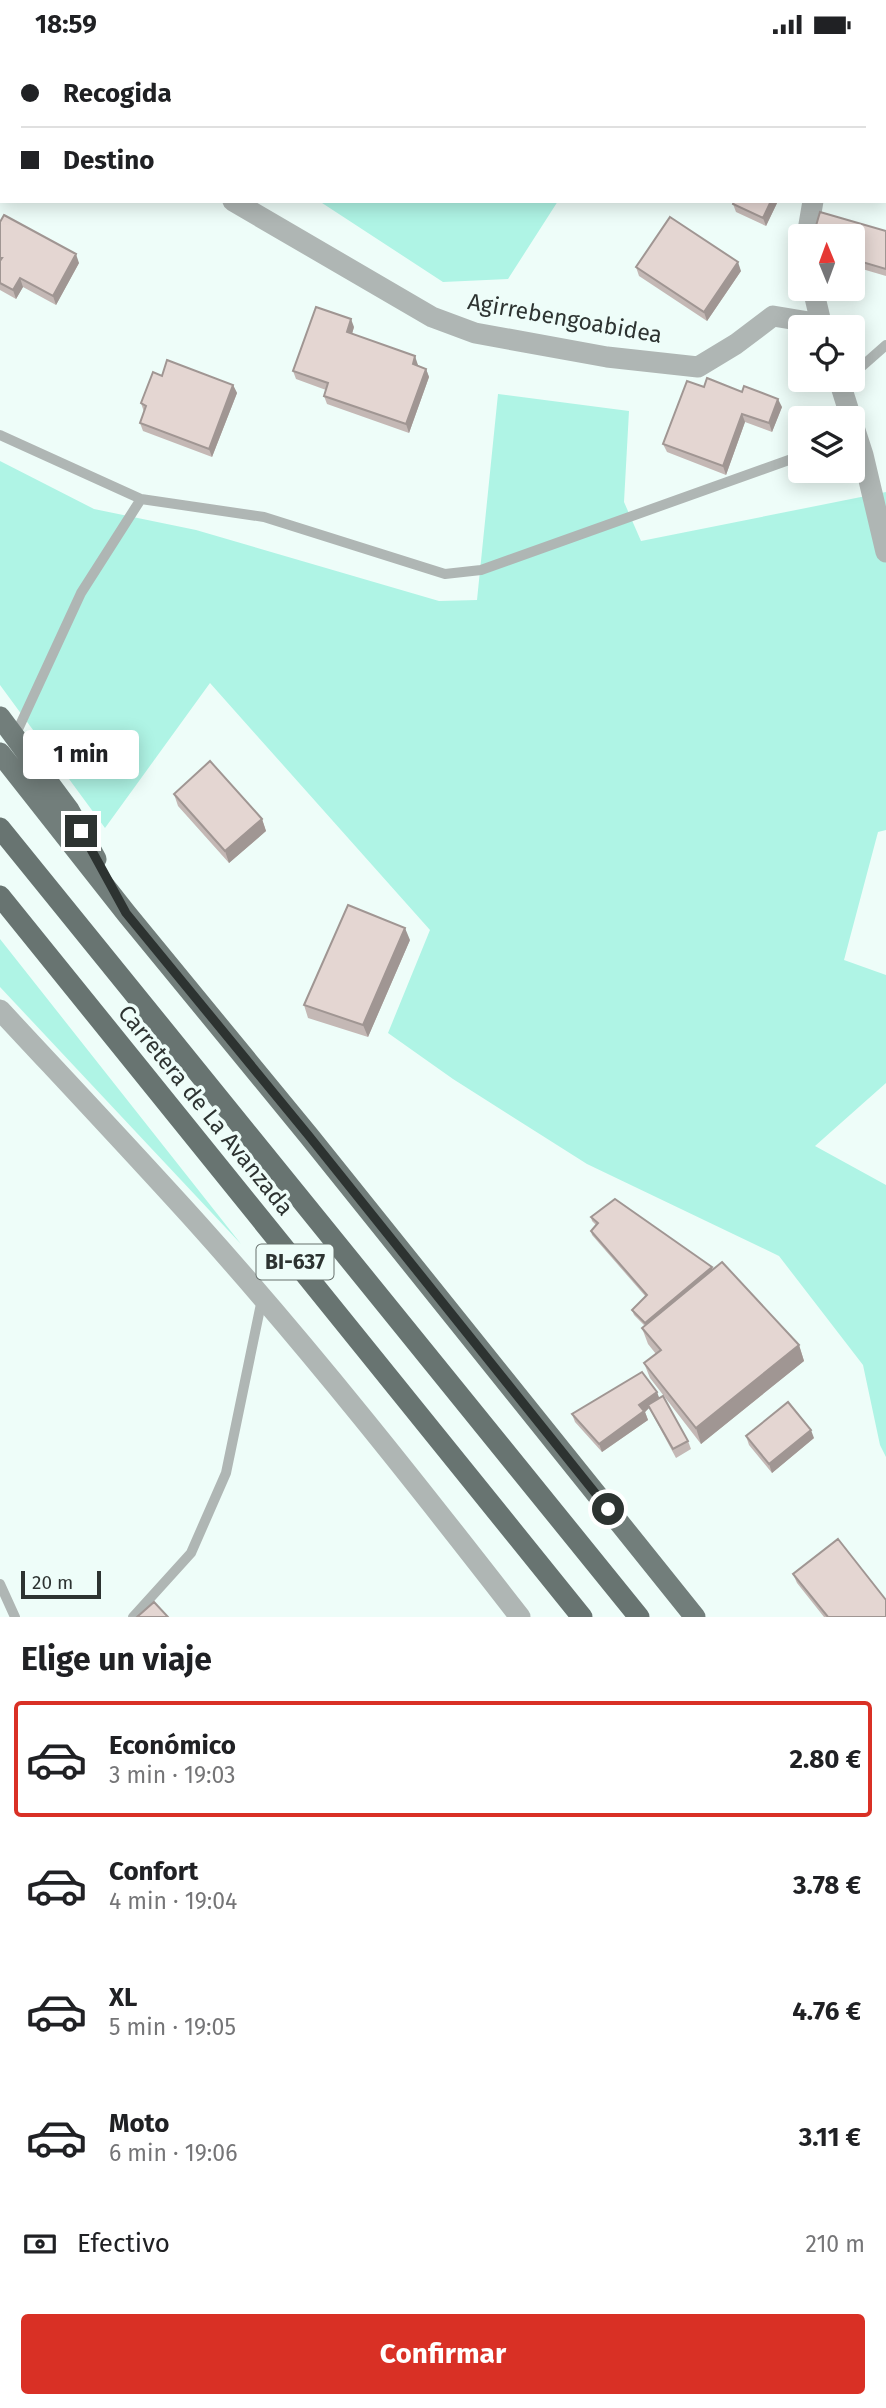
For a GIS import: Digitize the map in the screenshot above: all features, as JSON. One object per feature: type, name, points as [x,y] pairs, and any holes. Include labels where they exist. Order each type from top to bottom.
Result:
[{"type":"highway","name":"Carretera de La Avanzada","points":[[0,828],[639,1617]]},
{"type":"highway","name":"Carretera de La Avanzada","points":[[3,900],[582,1617]]},
{"type":"main road","points":[[0,717],[7,745],[69,810],[126,913],[309,1136],[695,1617]]},
{"type":"street","name":"Agirrebengoabidea","points":[[236,203],[432,317],[475,333],[607,357],[698,366],[736,344],[773,316],[788,319]]},
{"type":"street","points":[[809,224],[813,203]]},
{"type":"street","points":[[865,478],[886,552]]},
{"type":"street","points":[[0,1010],[199,1225],[393,1454],[520,1617]]},
{"type":"lane","points":[[865,363],[886,345]]},
{"type":"lane","points":[[0,435],[141,499],[264,517],[445,574],[481,571],[788,460]]},
{"type":"lane","points":[[7,745],[81,593],[141,499]]},
{"type":"lane","points":[[133,1617],[191,1553],[226,1473],[262,1299]]},
{"type":"lane","points":[[0,1584],[15,1617]]},
{"type":"green space","points":[[322,203],[557,203],[508,279],[443,282]]},
{"type":"green space","points":[[498,394],[629,411],[624,502],[641,541],[886,492],[886,830],[878,832],[844,960],[886,975],[886,1083],[815,1146],[886,1185],[886,1457],[880,1445],[863,1365],[779,1256],[587,1164],[453,1079],[388,1033],[430,930],[210,683],[105,828],[0,685],[0,461],[94,509],[196,530],[439,601],[477,600]]},
{"type":"green space","points":[[0,939],[241,1244],[0,987]]},
{"type":"building","points":[[733,203],[770,203],[763,218]]},
{"type":"building","points":[[820,212],[862,224],[816,224]]},
{"type":"building","points":[[4,215],[76,254],[53,296],[20,278],[13,290],[0,283],[0,222]]},
{"type":"building","points":[[670,217],[738,262],[704,312],[636,267]]},
{"type":"building","points":[[865,225],[886,231],[886,269],[865,263]]},
{"type":"building","points":[[316,307],[351,319],[347,332],[415,356],[413,364],[426,369],[406,424],[324,396],[328,383],[293,371]]},
{"type":"building","points":[[167,360],[233,385],[209,449],[140,423],[146,406],[141,403],[153,372],[162,376]]},
{"type":"building","points":[[707,378],[742,392],[744,386],[778,399],[769,423],[742,414],[723,466],[663,444],[687,381],[704,387]]},
{"type":"building","points":[[210,761],[262,819],[225,851],[174,794]]},
{"type":"building","points":[[348,905],[405,928],[363,1025],[304,1005]]},
{"type":"building","points":[[615,1199],[712,1267],[645,1323],[632,1310],[647,1295],[591,1231],[598,1223],[591,1217]]},
{"type":"building","points":[[722,1262],[799,1345],[696,1428],[644,1363],[661,1350],[642,1328]]},
{"type":"building","points":[[642,1372],[657,1392],[639,1405],[644,1411],[599,1444],[572,1414]]},
{"type":"building","points":[[663,1396],[688,1441],[673,1449],[648,1405]]},
{"type":"building","points":[[788,1402],[811,1430],[769,1464],[746,1436]]},
{"type":"building","points":[[838,1539],[886,1600],[886,1617],[828,1617],[793,1574]]},
{"type":"building","points":[[154,1602],[168,1617],[137,1617]]},
{"type":"route","points":[[81,831],[126,913],[608,1509]]}]
